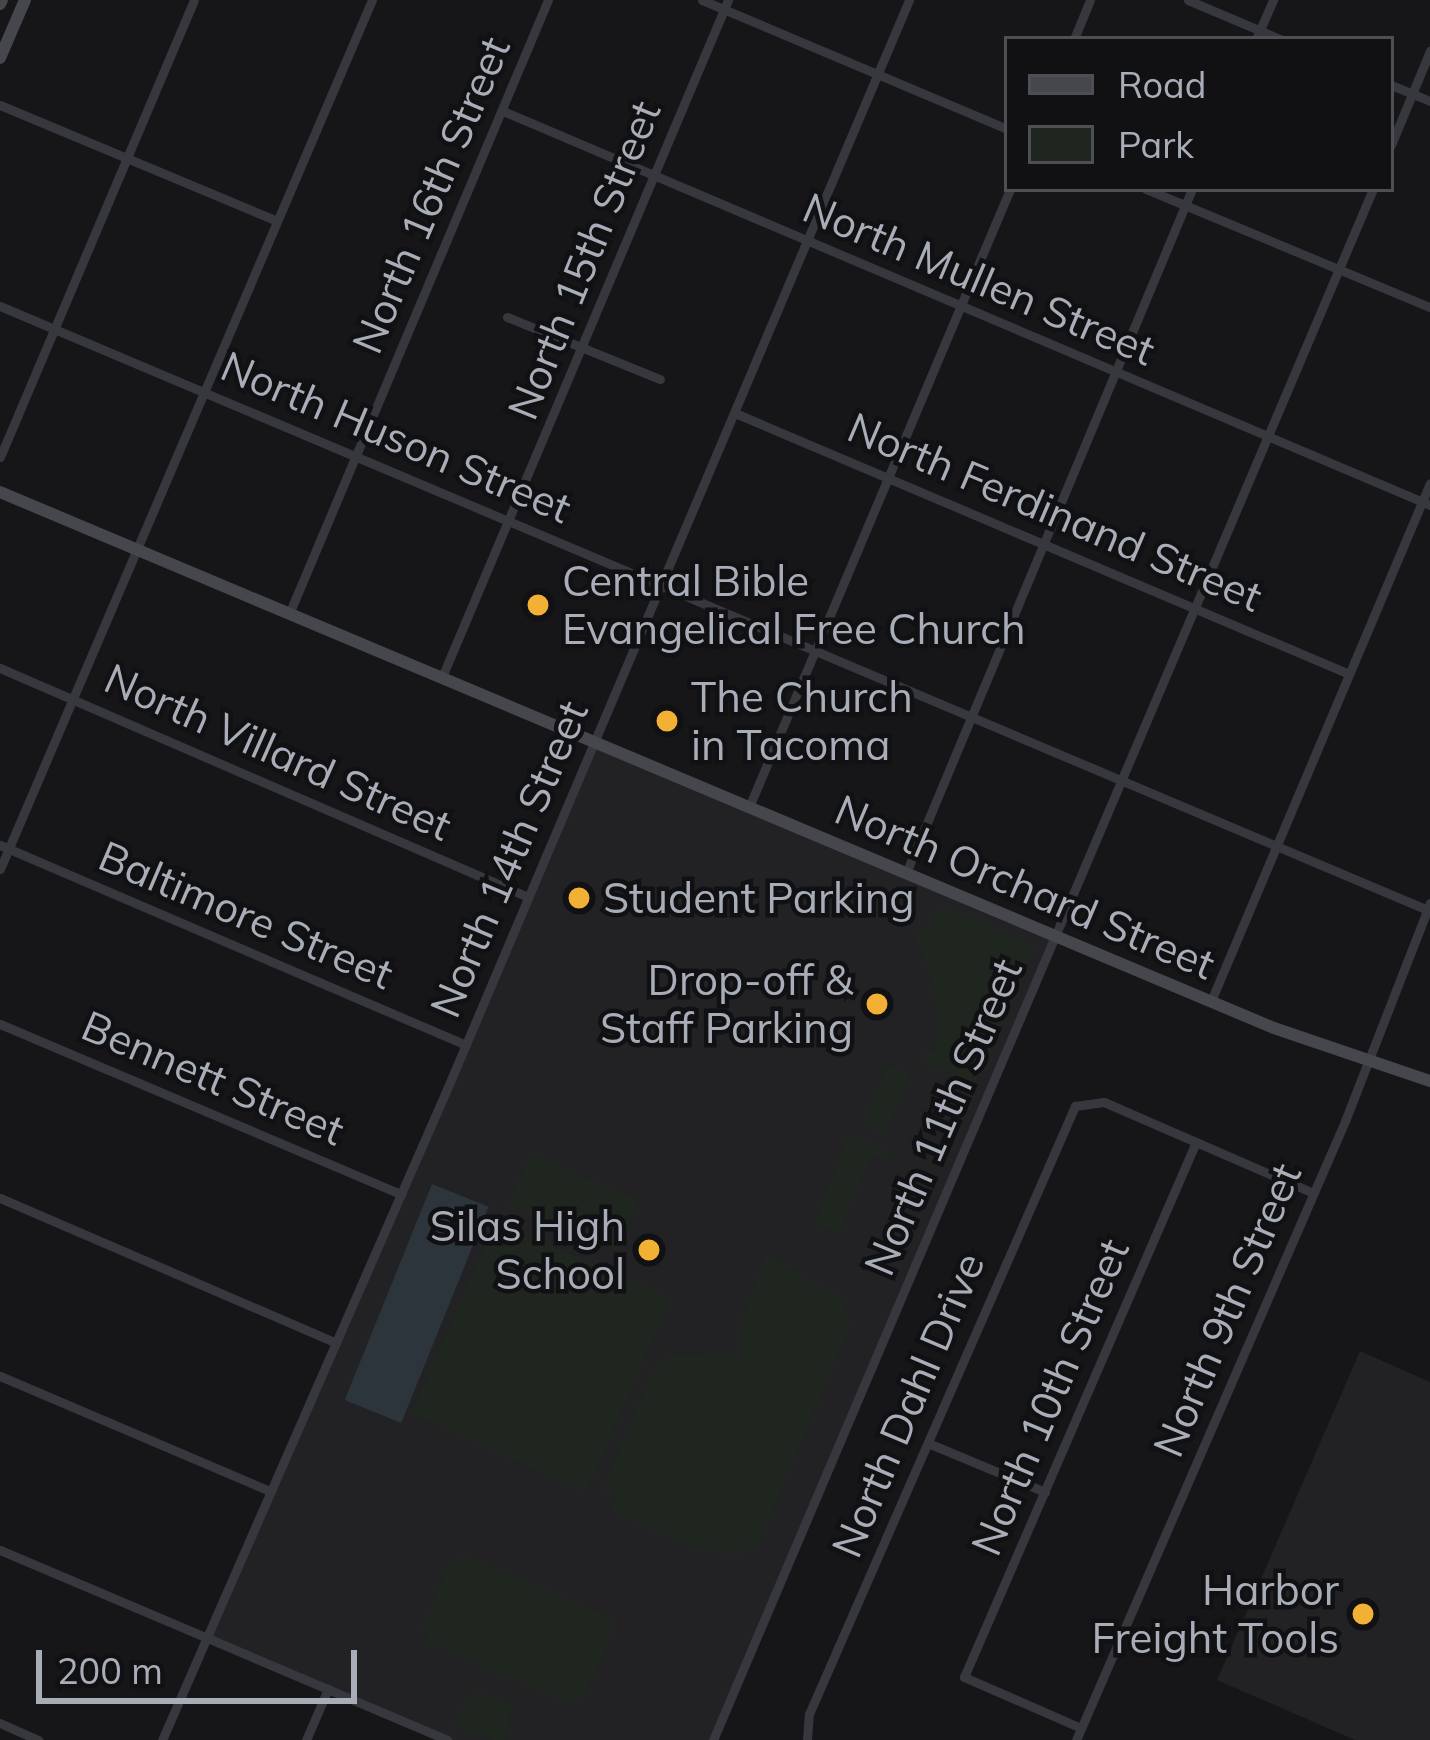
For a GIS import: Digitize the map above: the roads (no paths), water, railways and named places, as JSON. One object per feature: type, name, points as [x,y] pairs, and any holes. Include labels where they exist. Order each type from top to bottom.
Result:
[{"type":"street","points":[[0,58],[25,0]]},
{"type":"street","points":[[0,457],[194,0]]},
{"type":"street","points":[[0,868],[4,847],[73,699],[372,0]]},
{"type":"street","name":"North 16th Street","points":[[290,614],[548,0]]},
{"type":"street","points":[[702,0],[726,4],[1004,128]]},
{"type":"street","name":"North 14th Street","points":[[162,1740],[466,1045],[909,0]]},
{"type":"street","points":[[1074,36],[1090,0]]},
{"type":"street","points":[[1188,0],[1258,35],[1273,0]]},
{"type":"street","name":"North 15th Street","points":[[442,677],[726,4]]},
{"type":"street","points":[[1394,138],[1430,51]]},
{"type":"street","points":[[1394,86],[1430,101]]},
{"type":"street","points":[[0,105],[277,221]]},
{"type":"street","name":"North Mullen Street","points":[[503,111],[1266,439],[1426,503]]},
{"type":"street","points":[[749,807],[1009,192]]},
{"type":"street","points":[[1153,192],[1430,307]]},
{"type":"street","points":[[906,873],[1191,192]]},
{"type":"street","name":"North 11th Street","points":[[713,1740],[1372,192]]},
{"type":"street","points":[[414,279],[427,284]]},
{"type":"street","name":"North Huson Street","points":[[0,306],[1429,908]]},
{"type":"street","points":[[507,317],[660,379]]},
{"type":"street","name":"North Ferdinand Street","points":[[735,412],[1348,674]]},
{"type":"street","points":[[1211,1001],[1348,674],[1426,503],[1430,483]]},
{"type":"street","name":"North Orchard Street","points":[[0,492],[1211,1001],[1430,1081]]},
{"type":"street","name":"North Villard Street","points":[[0,668],[529,897]]},
{"type":"street","name":"Baltimore Street","points":[[4,847],[466,1045]]},
{"type":"street","name":"North 9th Street","points":[[1076,1740],[1313,1193],[1429,908]]},
{"type":"street","name":"Bennett Street","points":[[0,1024],[401,1194]]},
{"type":"street","name":"North Dahl Drive","points":[[807,1740],[809,1714],[1070,1114],[1084,1102],[1103,1102],[1196,1142]]},
{"type":"street","points":[[1196,1142],[1313,1193]]},
{"type":"street","name":"North 10th Street","points":[[1082,1728],[964,1677],[1196,1142]]},
{"type":"street","points":[[0,1198],[336,1342]]},
{"type":"street","points":[[0,1376],[270,1491]]},
{"type":"street","points":[[928,1443],[1045,1492]]},
{"type":"street","points":[[0,1550],[442,1739]]},
{"type":"street","points":[[305,1740],[328,1689]]},
{"type":"street","points":[[0,1724],[38,1740]]},
{"type":"place","name":"Central Bible Evangelical Free Church","points":[[538,605]]},
{"type":"place","name":"The Church in Tacoma","points":[[667,721]]},
{"type":"place","name":"Student Parking","points":[[579,898]]},
{"type":"place","name":"Drop-off & Staff Parking","points":[[877,1004]]},
{"type":"place","name":"Silas High School","points":[[649,1250]]},
{"type":"place","name":"Harbor Freight Tools","points":[[1363,1614]]}]
